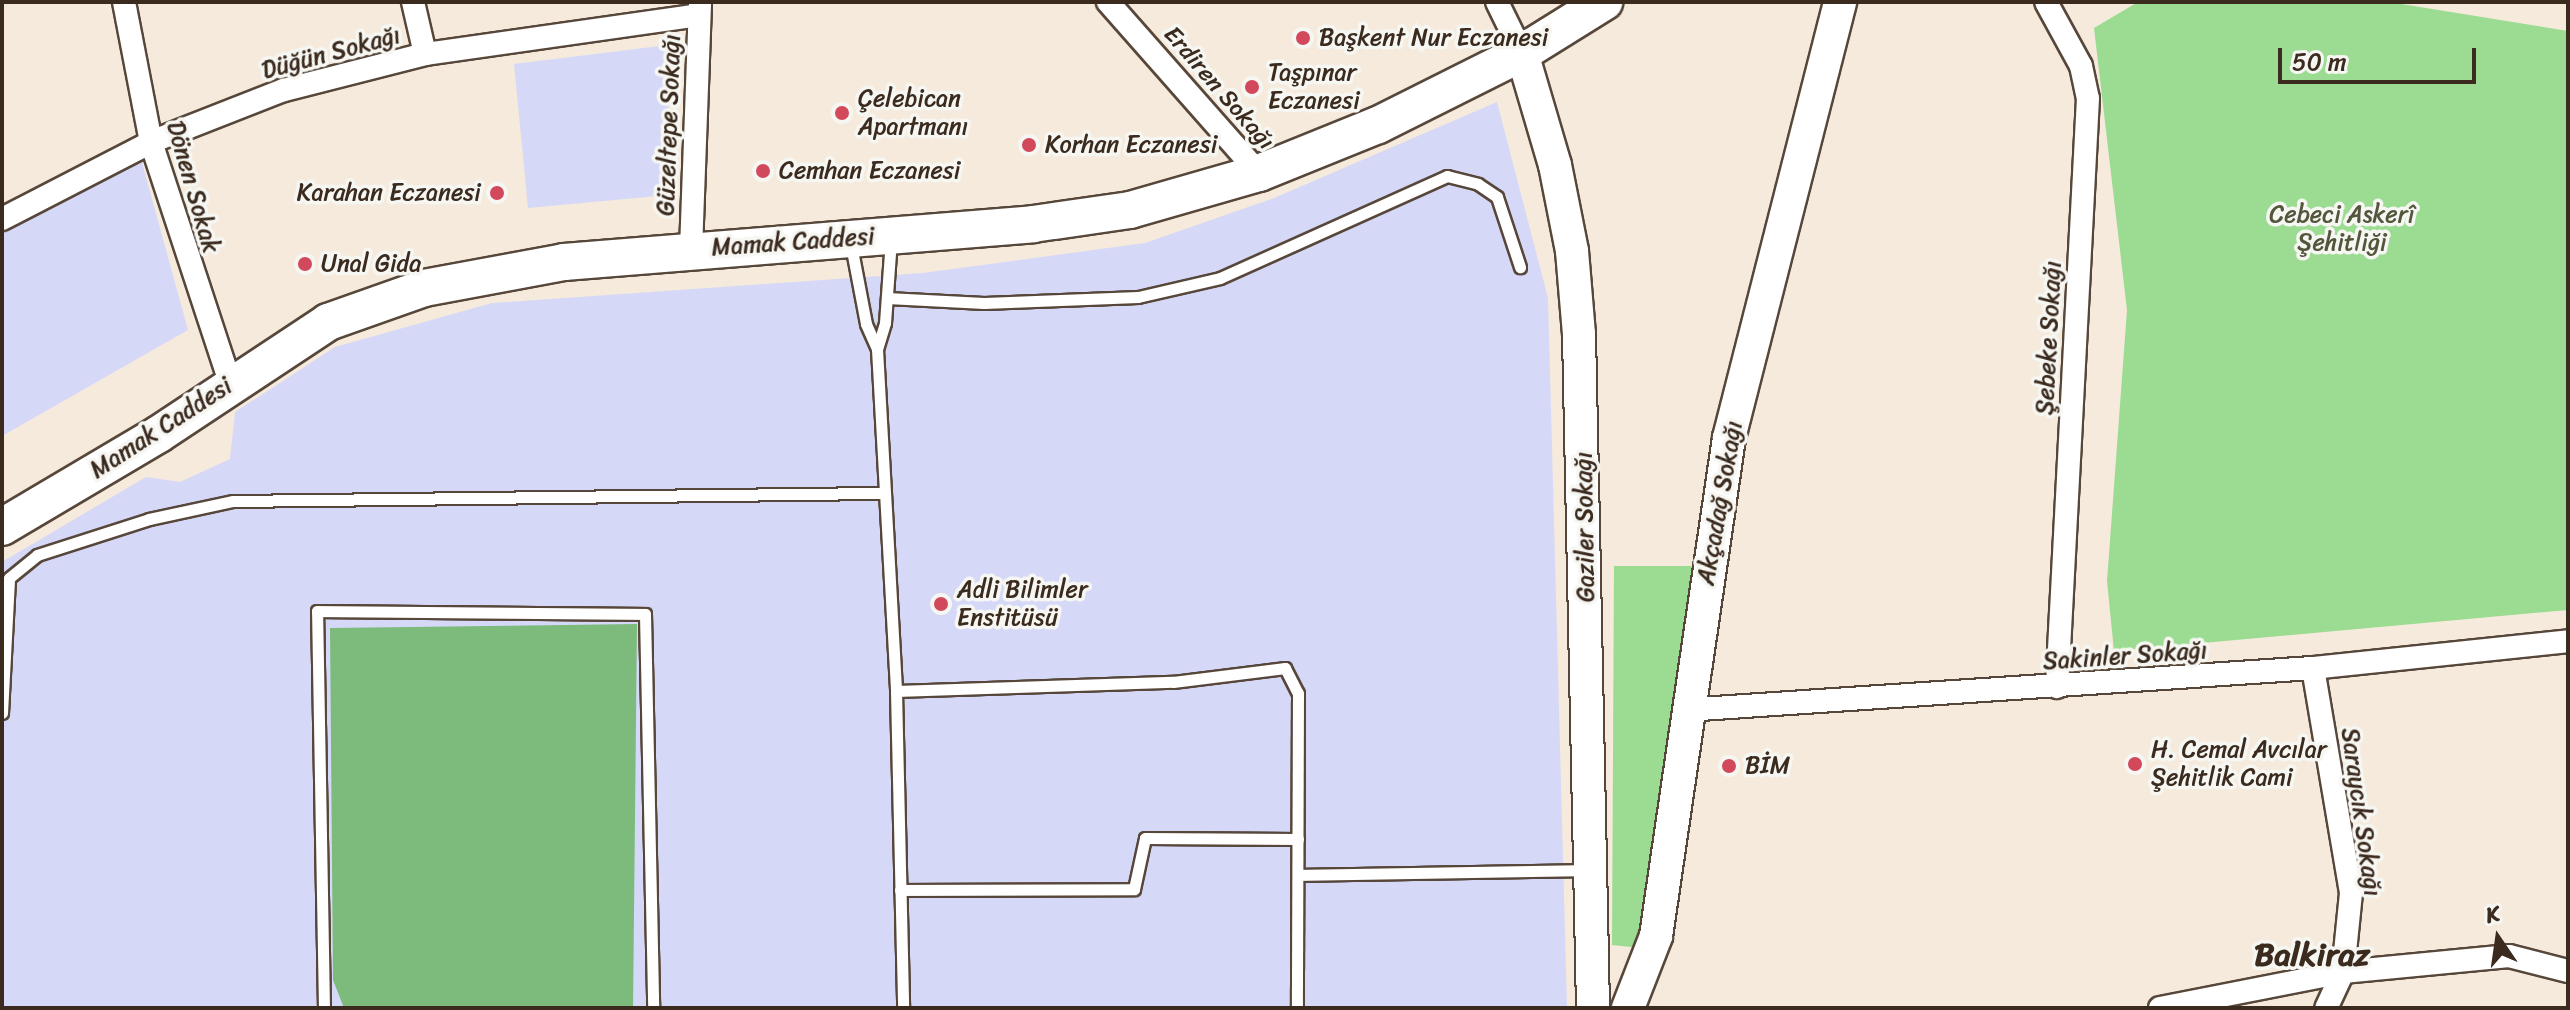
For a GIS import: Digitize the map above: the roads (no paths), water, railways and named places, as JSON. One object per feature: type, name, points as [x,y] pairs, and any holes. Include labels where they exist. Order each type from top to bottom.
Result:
[{"type":"main road","name":"Mamak Caddesi","points":[[2,527],[159,434],[230,382],[328,322],[424,288],[489,272],[691,250],[1033,224],[1130,210],[1259,173],[1378,125],[1522,53],[1604,2]]},
{"type":"street","name":"Dönen Sokak","points":[[124,2],[151,142],[230,382]]},
{"type":"street","points":[[413,2],[425,54]]},
{"type":"street","name":"Erdiren Sokağı","points":[[1108,2],[1259,173]]},
{"type":"street","points":[[1497,2],[1522,53]]},
{"type":"street","name":"Akçadağ Sokağı","points":[[1628,1008],[1656,936],[1685,710],[1729,438],[1840,2]]},
{"type":"street","name":"Şebeke Sokağı","points":[[2046,2],[2081,66],[2088,98],[2057,687]]},
{"type":"street","name":"Düğün Sokağı","points":[[2,219],[151,142],[284,90],[425,54],[699,8]]},
{"type":"street","name":"Güzeltepe Sokağı","points":[[691,250],[699,8]]},
{"type":"street","name":"Gaziler Sokağı","points":[[1522,53],[1555,165],[1572,251],[1587,549],[1588,870],[1593,1008]]},
{"type":"street","name":"Sakinler Sokağı","points":[[1685,710],[2313,668],[2568,641]]},
{"type":"street","name":"Saraycık Sokağı","points":[[2313,668],[2351,893],[2343,972],[2326,1008]]},
{"type":"street","points":[[2160,1008],[2343,972],[2509,956],[2568,971]]},
{"type":"lane","points":[[887,298],[984,303],[1138,297],[1220,278],[1447,176],[1478,184],[1497,197],[1520,267]]},
{"type":"lane","points":[[892,234],[887,298],[877,349],[882,493],[896,691],[903,1008]]},
{"type":"lane","points":[[849,238],[866,324],[877,349]]},
{"type":"lane","points":[[2,713],[9,578],[37,555],[149,519],[233,501],[882,493]]},
{"type":"lane","points":[[324,1008],[317,611],[645,614],[653,1008]]},
{"type":"lane","points":[[896,691],[1130,684],[1285,668],[1298,693],[1297,1008]]},
{"type":"lane","points":[[900,890],[1134,889],[1145,838],[1298,839]]},
{"type":"lane","points":[[1299,875],[1588,870]]},
{"type":"place","name":"Başkent Nur Eczanesi","points":[[1303,38]]},
{"type":"place","name":"Taşpınar Eczanesi","points":[[1252,87]]},
{"type":"place","name":"Çelebican Apartmanı","points":[[842,113]]},
{"type":"place","name":"Korhan Eczanesi","points":[[1029,145]]},
{"type":"place","name":"Cemhan Eczanesi","points":[[763,171]]},
{"type":"place","name":"Karahan Eczanesi","points":[[497,193]]},
{"type":"place","name":"Unal Gida","points":[[305,264]]},
{"type":"place","name":"Adli Bilimler Enstitüsü","points":[[941,604]]},
{"type":"place","name":"H. Cemal Avcılar Şehitlik Cami","points":[[2135,764]]},
{"type":"place","name":"BİM","points":[[1729,766]]},
{"type":"district","name":"Balkiraz","points":[[2312,955]]},
{"type":"park label","name":"Cebeci Askerî Şehitliği","points":[[2342,229]]}]
